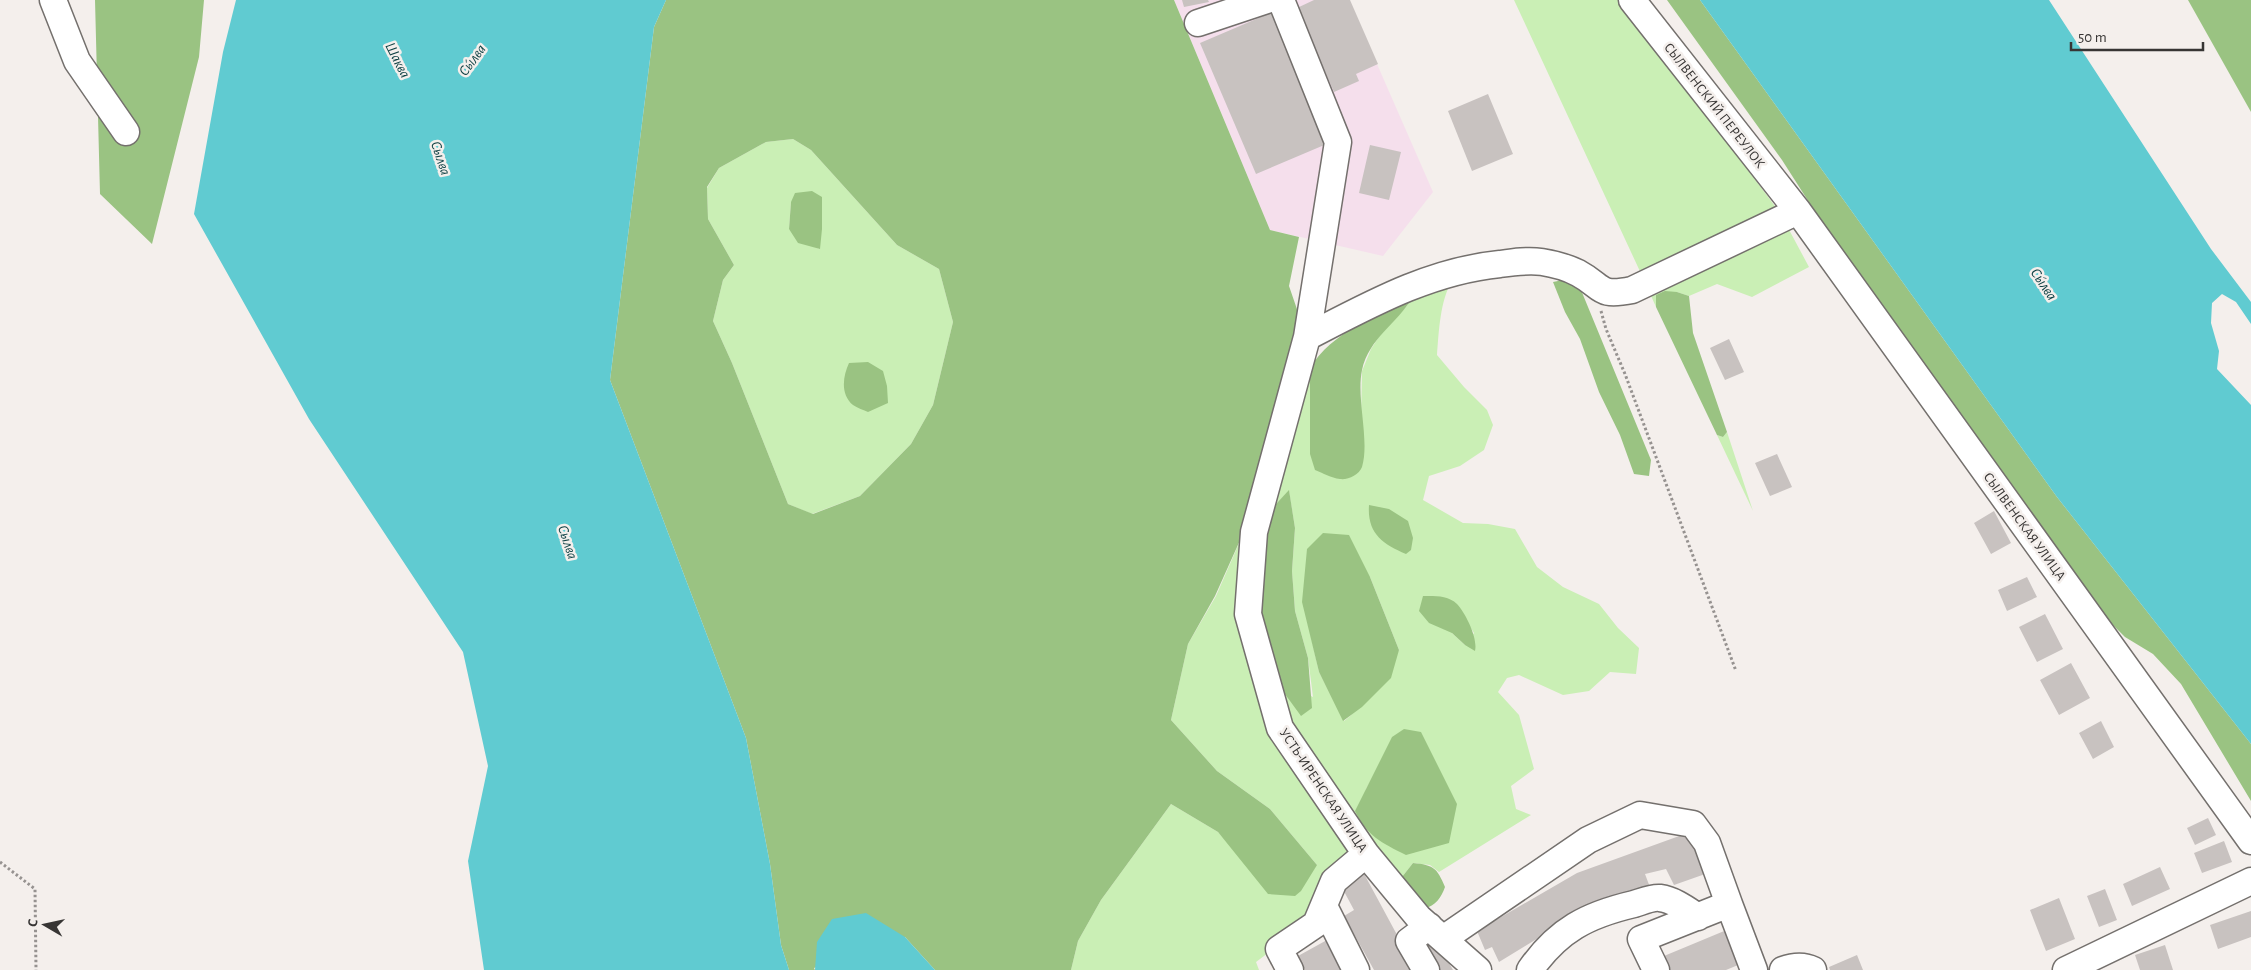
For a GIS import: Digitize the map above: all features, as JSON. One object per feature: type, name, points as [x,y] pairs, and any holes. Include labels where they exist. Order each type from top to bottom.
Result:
[{"type":"street","points":[[53,0],[77,61],[126,132]]},
{"type":"street","points":[[1198,23],[1266,0]]},
{"type":"street","name":"УСТЬ-ИРЕНСКАЯ УЛИЦА","points":[[1281,0],[1338,142],[1307,337],[1254,532],[1248,614],[1280,728],[1366,854],[1419,918],[1478,970]]},
{"type":"street","name":"СЫЛВЕНСКИЙ ПЕРЕУЛОК","points":[[1632,0],[1798,211]]},
{"type":"street","points":[[1307,337],[1371,303],[1408,286],[1470,268],[1492,264],[1537,262],[1561,265],[1579,273],[1600,290],[1615,293],[1632,290],[1798,211]]},
{"type":"street","name":"СЫЛВЕНСКАЯ УЛИЦА","points":[[1798,211],[2251,841]]},
{"type":"street","points":[[1426,970],[1409,941],[1436,933],[1588,840],[1640,815],[1692,824],[1706,843],[1754,970]]},
{"type":"street","points":[[1290,970],[1279,950],[1316,924],[1334,881],[1366,854]]},
{"type":"street","points":[[2066,970],[2251,881]]},
{"type":"street","points":[[1530,970],[1544,951],[1577,923],[1623,906],[1658,897],[1676,903],[1698,917]]},
{"type":"street","points":[[1656,970],[1641,939],[1729,904]]},
{"type":"street","points":[[1324,906],[1356,970]]},
{"type":"street","points":[[1783,970],[1793,967],[1813,970]]},
{"type":"path","points":[[1600,290],[1600,307],[1606,329],[1736,671]]},
{"type":"path","points":[[0,862],[35,888],[36,970]]},
{"type":"shaded area","points":[[1174,0],[1349,0],[1433,192],[1383,256],[1270,230]]},
{"type":"green space","points":[[95,0],[204,0],[199,57],[152,244],[100,194]]},
{"type":"green space","points":[[666,0],[1174,0],[1270,230],[1299,237],[1289,286],[1299,315],[1250,518],[1215,596],[1188,644],[1171,720],[1217,771],[1270,809],[1317,865],[1301,891],[1295,896],[1268,894],[1218,832],[1171,804],[1101,900],[1078,941],[1071,970],[935,970],[905,937],[814,968],[815,970],[789,970],[781,945],[770,864],[746,738],[610,380],[654,27]],"holes":[[[793,139],[811,150],[897,245],[939,269],[953,322],[933,405],[911,444],[860,496],[813,514],[788,504],[732,363],[713,321],[723,280],[734,265],[708,219],[707,187],[719,168],[766,142]]]},
{"type":"green space","points":[[1514,0],[1622,0],[1780,213],[1644,280]]},
{"type":"green space","points":[[1667,0],[1700,0],[2057,497],[2251,744],[2251,801],[2181,684],[2153,654],[2125,637],[2110,622],[1881,315],[1782,160]]},
{"type":"green space","points":[[2188,0],[2251,0],[2251,112]]},
{"type":"green space","points":[[793,139],[811,150],[897,245],[939,269],[953,322],[933,405],[911,444],[860,496],[812,514],[788,504],[732,363],[713,321],[723,280],[734,265],[708,219],[707,188],[719,168],[766,142]],"holes":[[[791,202],[819,249],[789,229]]]},
{"type":"green space","points":[[812,191],[822,197],[820,249],[798,243],[789,229],[791,202],[795,193]]},
{"type":"green space","points":[[1787,226],[1809,267],[1752,297],[1717,284],[1689,296],[1677,292],[1656,295],[1656,307],[1648,289]]},
{"type":"green space","points":[[1568,279],[1581,290],[1651,460],[1649,476],[1634,474],[1620,435],[1599,392],[1580,339],[1565,312],[1553,282]]},
{"type":"green space","points":[[1452,280],[1445,297],[1439,326],[1437,355],[1464,387],[1487,410],[1493,425],[1484,450],[1460,466],[1429,476],[1423,500],[1463,523],[1488,524],[1515,529],[1537,567],[1563,587],[1599,604],[1618,628],[1639,648],[1636,674],[1610,672],[1589,691],[1563,695],[1519,675],[1507,678],[1498,692],[1519,715],[1534,769],[1511,786],[1516,809],[1531,815],[1439,872],[1430,865],[1413,863],[1402,877],[1367,850],[1289,728],[1274,679],[1313,697],[1308,658],[1295,611],[1292,571],[1295,528],[1289,491],[1276,504],[1275,491],[1310,368],[1310,454],[1364,452],[1361,417],[1362,371],[1371,349],[1384,329],[1406,307],[1412,298]],"holes":[[[1370,577],[1399,650],[1369,697],[1344,721],[1319,672],[1310,632]],[[1465,619],[1474,633],[1465,645],[1452,633]],[[1379,767],[1362,825],[1366,789]]]},
{"type":"green space","points":[[1665,291],[1689,296],[1693,333],[1727,432],[1723,437],[1717,435],[1656,307],[1656,295]]},
{"type":"green space","points":[[1412,298],[1377,340],[1362,370],[1361,394],[1365,445],[1361,470],[1350,478],[1340,479],[1315,470],[1310,454],[1310,368],[1319,355],[1342,335],[1369,319]]},
{"type":"green space","points":[[868,362],[883,371],[887,386],[888,403],[868,412],[849,401],[844,385],[845,373],[849,363]]},
{"type":"green space","points":[[1727,432],[1753,511],[1717,435],[1723,437]]},
{"type":"green space","points":[[1289,490],[1295,528],[1292,571],[1295,611],[1308,658],[1312,708],[1301,716],[1274,679],[1256,600],[1267,532],[1276,504]]},
{"type":"green space","points":[[1369,505],[1389,509],[1408,521],[1413,538],[1411,550],[1406,554],[1390,546],[1378,536],[1371,523]]},
{"type":"green space","points":[[1250,518],[1253,670],[1356,856],[1313,919],[1256,962],[1259,970],[1071,970],[1078,941],[1101,900],[1171,804],[1218,832],[1231,846],[1317,865],[1270,809],[1217,771],[1171,720],[1188,644],[1216,596]]},
{"type":"green space","points":[[1323,533],[1349,535],[1370,577],[1399,650],[1391,678],[1362,707],[1343,721],[1319,672],[1302,602],[1307,549]]},
{"type":"green space","points":[[1423,596],[1445,598],[1457,604],[1470,626],[1475,640],[1475,651],[1452,633],[1429,623],[1419,611]]},
{"type":"green space","points":[[1404,729],[1421,732],[1457,804],[1449,843],[1406,855],[1390,847],[1370,833],[1355,811],[1392,737]]},
{"type":"green space","points":[[1413,863],[1430,866],[1434,869],[1445,887],[1438,901],[1424,909],[1406,891],[1402,877]]},
{"type":"water","points":[[236,0],[666,0],[654,27],[610,380],[746,738],[770,864],[781,945],[789,970],[484,970],[468,861],[488,766],[463,652],[309,419],[194,214],[223,52]]},
{"type":"water","name":"Сы́лва","points":[[1700,0],[2049,0],[2211,249],[2251,302],[2251,324],[2236,302],[2222,294],[2212,303],[2211,323],[2219,351],[2217,369],[2251,405],[2251,744],[2057,497]]},
{"type":"water","points":[[866,913],[905,937],[935,970],[815,970],[817,942],[832,919]]},
{"type":"building","points":[[1182,0],[1208,0],[1209,2],[1184,7]]},
{"type":"building","points":[[1314,0],[1350,0],[1378,64],[1356,74],[1359,81],[1334,92],[1297,8]]},
{"type":"building","points":[[1289,5],[1329,143],[1256,174],[1200,43]]},
{"type":"building","points":[[1488,94],[1513,154],[1472,171],[1448,111]]},
{"type":"building","points":[[1370,145],[1401,152],[1389,200],[1359,193]]},
{"type":"building","points":[[1729,339],[1744,372],[1725,380],[1710,348]]},
{"type":"building","points":[[1777,454],[1792,487],[1770,496],[1755,463]]},
{"type":"building","points":[[1994,511],[2011,543],[1991,554],[1974,523]]},
{"type":"building","points":[[2027,577],[2037,597],[2007,611],[1998,590]]},
{"type":"building","points":[[2045,614],[2063,649],[2037,662],[2019,627]]},
{"type":"building","points":[[2071,663],[2090,698],[2059,715],[2040,680]]},
{"type":"building","points":[[2101,721],[2114,747],[2093,759],[2079,733]]},
{"type":"building","points":[[2208,818],[2216,835],[2195,845],[2187,828]]},
{"type":"building","points":[[1693,831],[1708,873],[1674,885],[1666,869],[1645,874],[1651,890],[1571,918],[1499,962],[1492,947],[1485,950],[1477,931],[1577,873]]},
{"type":"building","points":[[2224,841],[2232,862],[2202,873],[2194,853]]},
{"type":"building","points":[[2160,867],[2170,889],[2132,906],[2123,884]]},
{"type":"building","points":[[1362,870],[1416,970],[1374,970],[1344,916],[1354,910],[1339,882]]},
{"type":"building","points":[[2105,889],[2117,920],[2099,927],[2087,896]]},
{"type":"building","points":[[2059,898],[2075,939],[2046,951],[2030,910]]},
{"type":"building","points":[[2251,911],[2251,937],[2218,949],[2210,925]]},
{"type":"building","points":[[1729,929],[1743,963],[1726,970],[1670,970],[1664,956]]},
{"type":"building","points":[[1434,937],[1453,970],[1431,970],[1417,947]]},
{"type":"building","points":[[1327,940],[1344,970],[1305,970],[1298,956]]},
{"type":"building","points":[[2165,945],[2173,970],[2140,970],[2135,955]]},
{"type":"building","points":[[1857,955],[1863,970],[1830,970],[1829,967]]},
{"type":"water label","name":"Шаква","points":[[398,60]]},
{"type":"water label","name":"Сылва","points":[[441,158]]},
{"type":"water label","name":"Сылва","points":[[568,542]]}]
